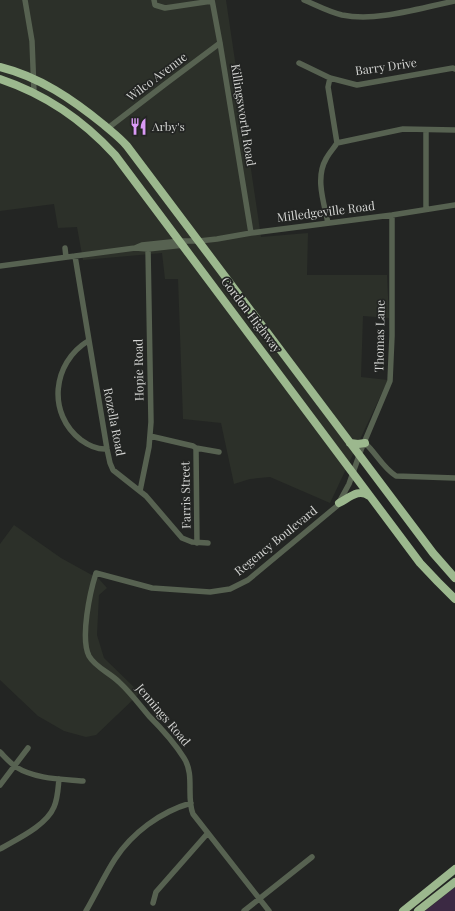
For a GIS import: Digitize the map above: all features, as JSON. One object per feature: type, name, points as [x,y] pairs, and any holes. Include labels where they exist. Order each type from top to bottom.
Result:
[{"type":"highway","name":"Gordon Highway","points":[[0,67],[34,79],[51,87],[74,101],[117,134],[130,149],[359,456],[433,553],[455,578]]},
{"type":"highway","name":"Gordon Highway","points":[[0,79],[34,92],[76,119],[101,140],[123,165],[424,568],[455,599]]},
{"type":"highway","points":[[350,443],[365,443]]},
{"type":"highway","points":[[339,503],[360,493],[366,493],[372,499]]},
{"type":"highway","points":[[403,911],[455,870]]},
{"type":"highway","points":[[418,911],[455,882]]},
{"type":"street","points":[[25,0],[32,41],[34,92]]},
{"type":"street","points":[[154,0],[155,5],[165,8],[184,3],[212,0]]},
{"type":"street","name":"Killingsworth Road","points":[[212,0],[251,233]]},
{"type":"street","points":[[304,0],[340,14],[361,18],[382,16],[455,1]]},
{"type":"street","name":"Wilco Avenue","points":[[108,128],[220,43]]},
{"type":"street","name":"Barry Drive","points":[[299,63],[330,78],[357,85],[453,68],[455,69]]},
{"type":"street","points":[[330,78],[328,87],[337,143]]},
{"type":"street","points":[[328,223],[321,190],[321,173],[326,159],[337,143],[403,129],[455,130]]},
{"type":"street","points":[[426,130],[426,209]]},
{"type":"street","name":"Milledgeville Road","points":[[0,266],[135,248],[148,249],[251,233],[392,215],[455,205]]},
{"type":"street","name":"Thomas Lane","points":[[353,473],[390,381],[392,336],[392,215]]},
{"type":"street","name":"Milledgeville Road","points":[[135,248],[142,245],[182,243]]},
{"type":"street","points":[[65,248],[66,257]]},
{"type":"street","name":"Hopie Road","points":[[140,491],[150,436],[148,249]]},
{"type":"street","name":"Rozella Road","points":[[74,256],[106,449],[110,463],[114,470],[140,491],[182,538],[197,543],[208,543]]},
{"type":"street","points":[[88,341],[76,351],[65,364],[58,388],[58,398],[63,417],[71,430],[88,444],[106,449]]},
{"type":"street","name":"Farris Street","points":[[150,436],[196,448],[219,452]]},
{"type":"street","points":[[365,443],[388,471],[396,476],[455,478]]},
{"type":"street","name":"Farris Street","points":[[196,448],[197,543]]},
{"type":"street","name":"Regency Boulevard","points":[[96,573],[152,588],[210,592],[230,589],[248,580],[339,503],[353,473]]},
{"type":"street","name":"Jennings Road","points":[[96,573],[89,598],[85,637],[87,651],[90,657],[94,663],[108,672],[126,688],[177,747],[186,761],[188,768],[193,814],[207,834],[270,911]]},
{"type":"street","points":[[0,785],[28,748]]},
{"type":"street","points":[[0,752],[15,766],[32,774],[59,779],[83,781]]},
{"type":"street","points":[[0,849],[37,826],[50,814],[57,799],[59,779]]},
{"type":"street","points":[[86,911],[109,869],[125,846],[141,830],[156,819],[170,811],[191,803]]},
{"type":"street","points":[[153,903],[156,892],[207,834]]},
{"type":"street","points":[[244,911],[312,857]]},
{"type":"shaded area","points":[[0,0],[226,0],[261,237],[308,233],[307,275],[387,275],[389,318],[363,316],[361,377],[388,380],[330,503],[270,477],[250,479],[234,484],[221,423],[183,419],[178,279],[165,279],[162,253],[83,260],[77,227],[58,228],[54,204],[0,211]]},
{"type":"shaded area","points":[[14,525],[61,558],[99,579],[107,588],[99,595],[97,635],[104,658],[140,693],[96,735],[86,737],[64,731],[38,716],[0,680],[0,544]]},
{"type":"shaded area","points":[[455,887],[455,911],[425,911]]},
{"type":"place","name":"Arby's","points":[[139,127]]}]
